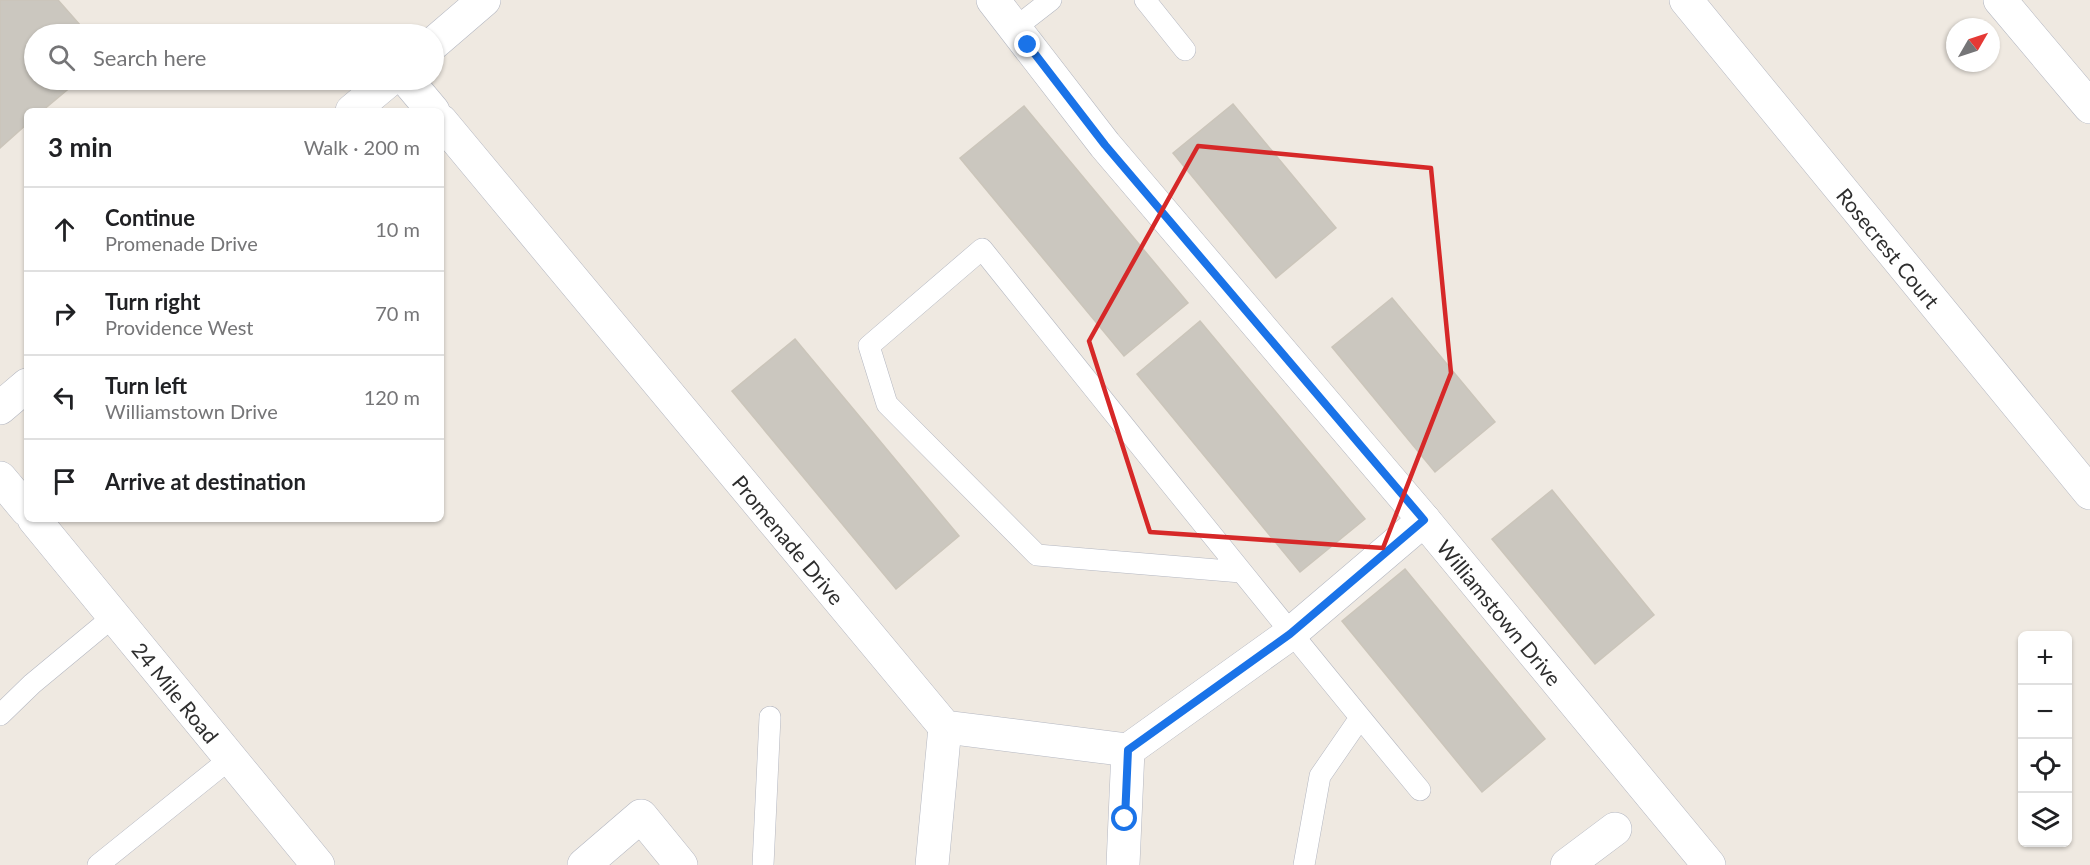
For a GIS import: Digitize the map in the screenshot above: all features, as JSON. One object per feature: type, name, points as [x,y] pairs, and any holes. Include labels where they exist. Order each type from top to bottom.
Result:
[{"type":"street","points":[[444,34],[484,0]]},
{"type":"street","name":"Williamstown Drive","points":[[993,0],[1105,145],[1424,520],[1709,865]]},
{"type":"street","name":"Rosecrest Court","points":[[1686,0],[2090,493]]},
{"type":"street","points":[[2000,0],[2090,107]]},
{"type":"street","points":[[356,108],[378,90]]},
{"type":"street","points":[[415,90],[430,108]]},
{"type":"street","name":"Promenade Drive","points":[[444,125],[945,727]]},
{"type":"street","points":[[0,408],[24,388]]},
{"type":"street","points":[[0,478],[24,506]]},
{"type":"street","points":[[932,865],[945,727],[1128,750],[1290,634],[1424,520]]},
{"type":"street","name":"24 Mile Road","points":[[36,522],[318,865]]},
{"type":"street","points":[[1123,865],[1128,750]]},
{"type":"street","points":[[584,865],[641,816],[681,865]]},
{"type":"street","points":[[1567,865],[1615,829]]},
{"type":"lane","points":[[1015,28],[1051,0]]},
{"type":"lane","points":[[1145,0],[1185,50]]},
{"type":"lane","points":[[1241,573],[1037,555],[887,404],[869,346],[982,249],[1290,634],[1420,790]]},
{"type":"lane","points":[[0,715],[32,684],[114,616]]},
{"type":"lane","points":[[763,865],[770,717]]},
{"type":"lane","points":[[1304,865],[1320,776],[1360,718]]},
{"type":"lane","points":[[98,865],[231,758]]},
{"type":"highlighted area","points":[[1198,146],[1431,168],[1451,373],[1383,548],[1150,532],[1089,341]]},
{"type":"building","points":[[0,0],[58,0],[79,24],[24,24],[24,90],[67,90],[46,108],[24,108],[24,127],[0,148]]},
{"type":"building","points":[[1233,104],[1336,228],[1276,278],[1173,153]]},
{"type":"building","points":[[1024,106],[1188,303],[1124,356],[960,158]]},
{"type":"building","points":[[1392,298],[1495,422],[1435,472],[1332,347]]},
{"type":"building","points":[[1200,321],[1365,519],[1300,572],[1137,374]]},
{"type":"building","points":[[795,339],[959,536],[896,589],[732,391]]},
{"type":"building","points":[[1552,490],[1654,615],[1595,664],[1492,539]]},
{"type":"building","points":[[1405,569],[1545,739],[1482,792],[1342,621]]},
{"type":"route","points":[[1028,45],[1105,145],[1424,520],[1290,634],[1128,750],[1125,819]]}]
